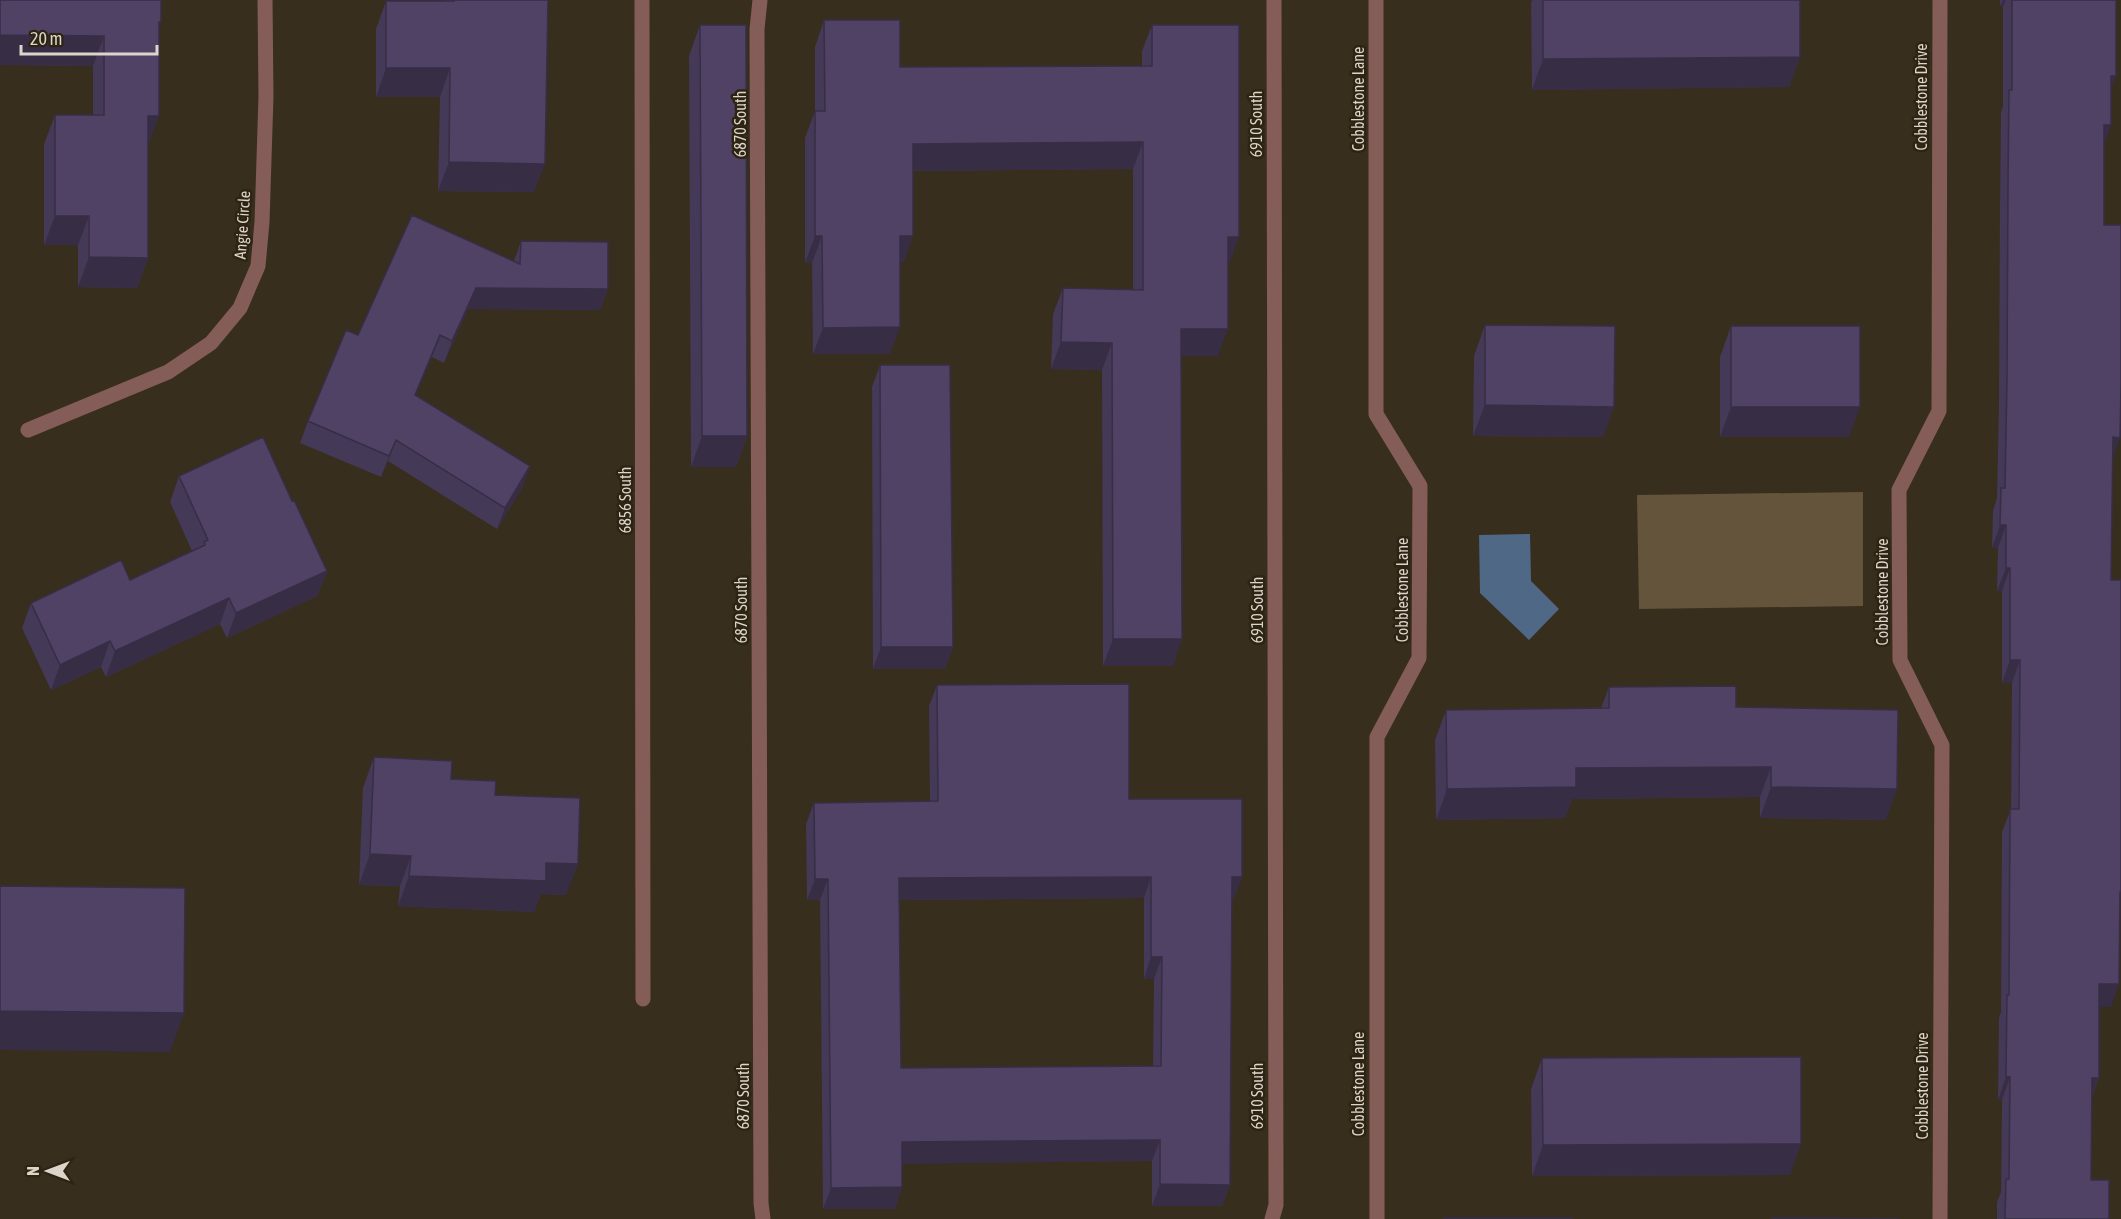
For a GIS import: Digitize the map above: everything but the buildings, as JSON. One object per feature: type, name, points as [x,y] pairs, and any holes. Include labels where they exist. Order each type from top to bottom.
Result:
[{"type":"street","name":"Angie Circle","points":[[28,430],[168,372],[211,343],[240,308],[258,266],[262,222],[266,96],[265,0]]},
{"type":"street","name":"6856 South","points":[[642,0],[643,999]]},
{"type":"street","name":"6870 South","points":[[760,0],[758,53],[761,1203],[763,1219]]},
{"type":"street","name":"6910 South","points":[[1272,1219],[1276,1205],[1274,0]]},
{"type":"street","name":"Cobblestone Lane","points":[[1376,0],[1376,414],[1420,486],[1419,658],[1377,737],[1377,1219]]},
{"type":"street","name":"Cobblestone Drive","points":[[1940,0],[1939,411],[1899,490],[1900,660],[1942,745],[1940,1219]]},
{"type":"shaded area","points":[[1863,492],[1863,606],[1639,609],[1637,495]]},
{"type":"water","points":[[1530,534],[1531,581],[1559,609],[1529,640],[1480,593],[1479,535]]}]
